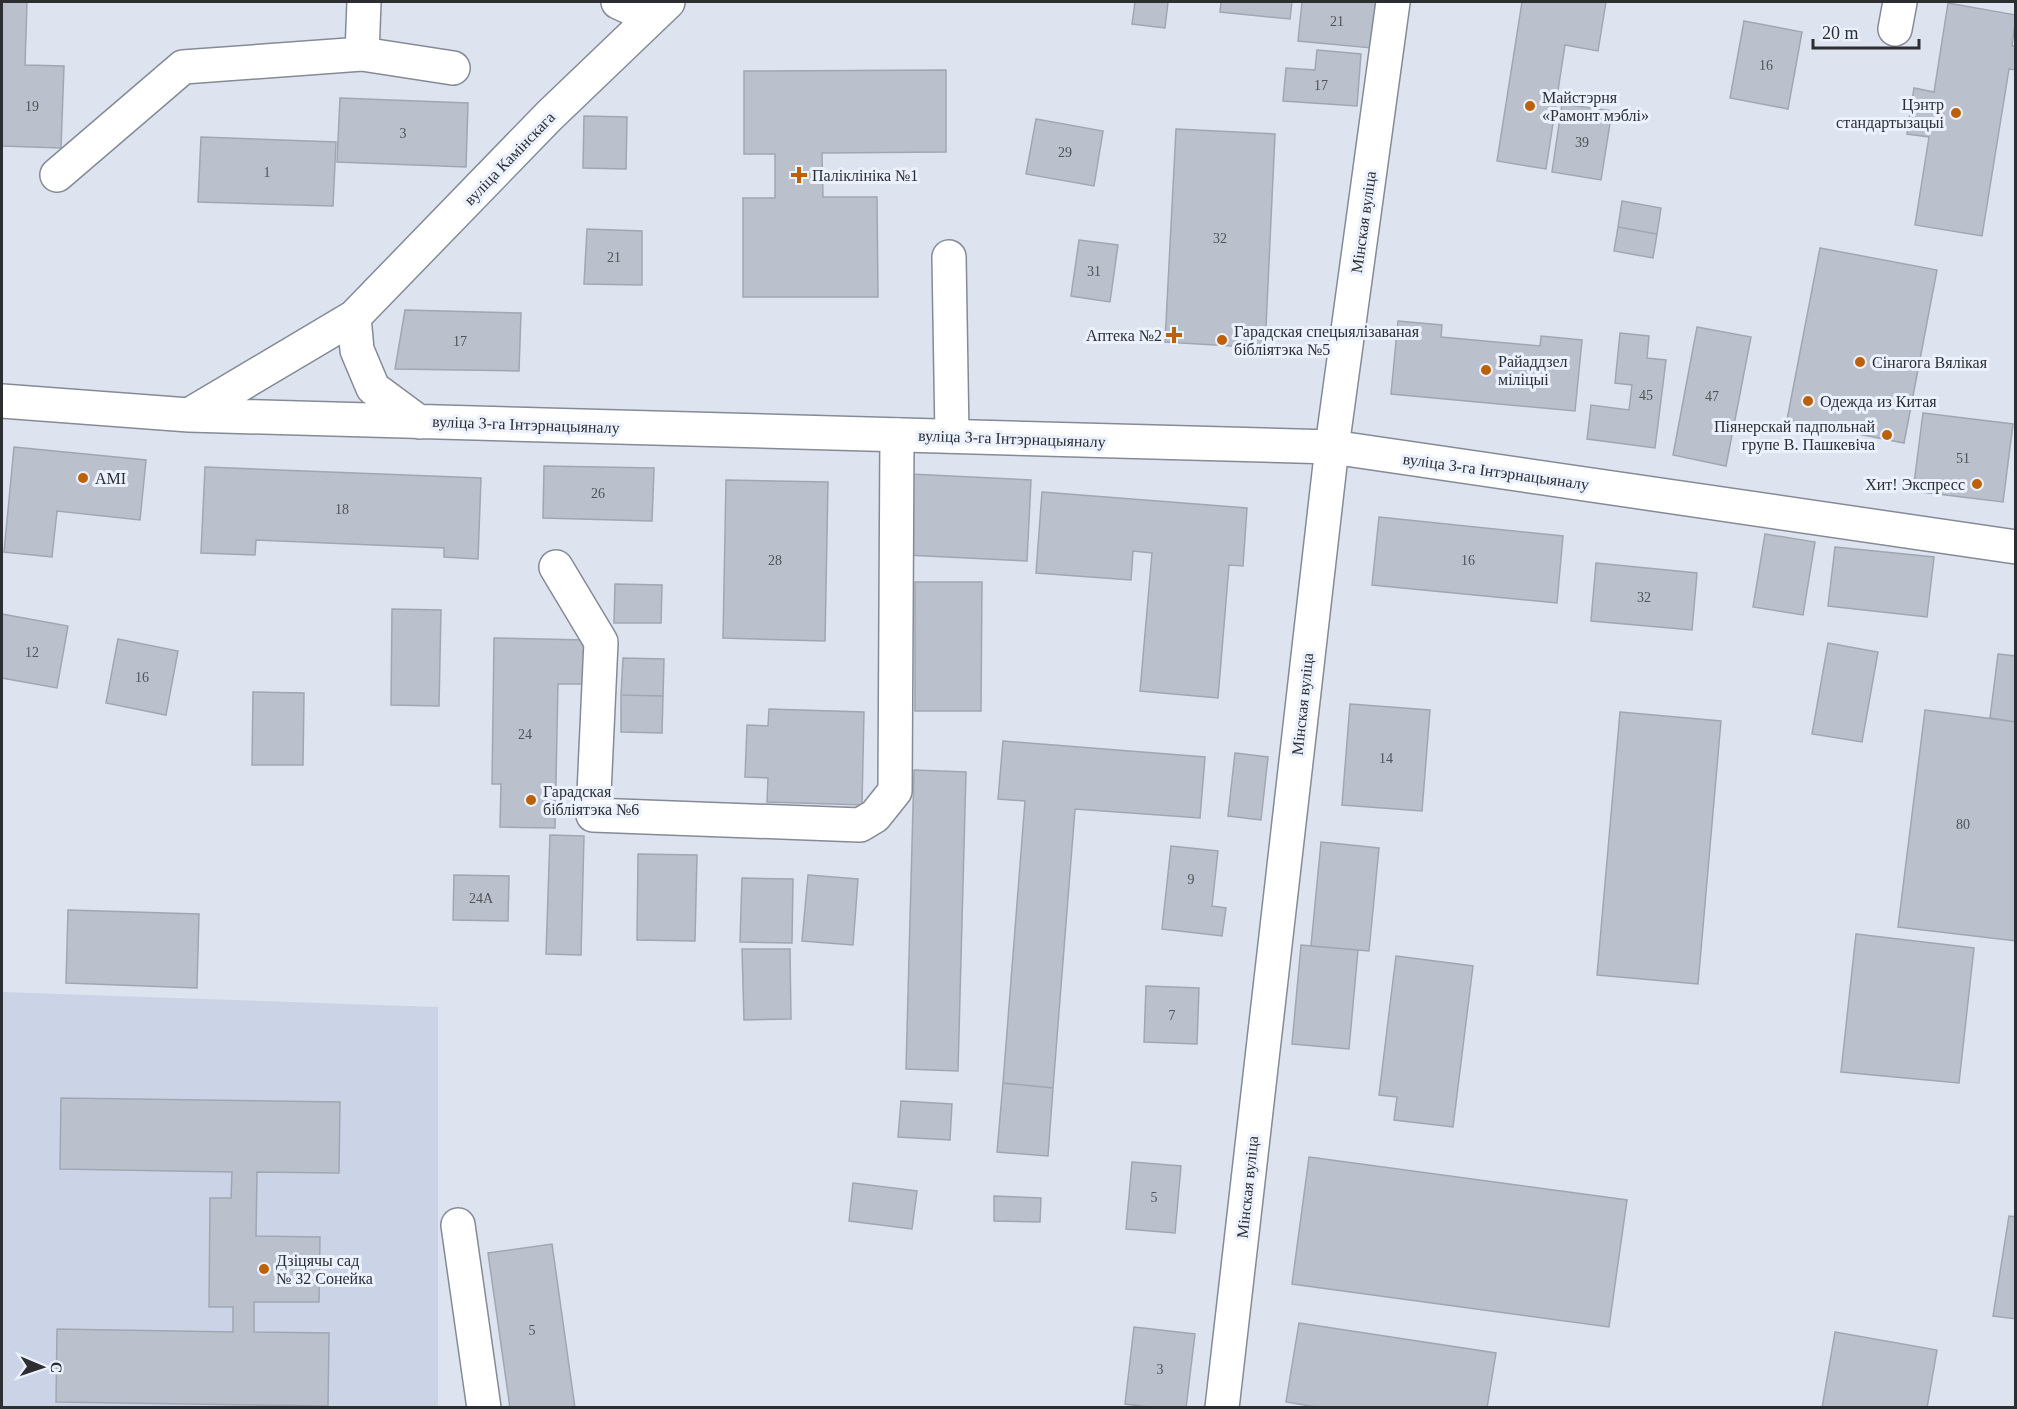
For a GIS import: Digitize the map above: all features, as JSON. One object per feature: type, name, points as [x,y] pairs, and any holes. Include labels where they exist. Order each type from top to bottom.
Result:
[{"type":"main road","points":[[362,54],[364,2]]},
{"type":"main road","points":[[618,2],[659,9]]},
{"type":"main road","name":"Мінская вуліца","points":[[1222,1407],[1332,447],[1393,2]]},
{"type":"main road","name":"вуліца Камінскага","points":[[189,415],[354,317],[549,116],[659,9]]},
{"type":"main road","points":[[57,175],[183,67],[362,54],[453,68]]},
{"type":"main road","points":[[949,257],[952,436]]},
{"type":"main road","points":[[354,317],[357,350],[373,388],[419,422]]},
{"type":"main road","name":"вуліца 3-га Інтэрнацыяналу","points":[[2,401],[189,415],[1332,447],[2016,547]]},
{"type":"main road","points":[[556,567],[601,642],[593,815],[860,825],[875,816],[895,791],[897,435]]},
{"type":"main road","points":[[458,1225],[484,1407]]},
{"type":"shaded area","points":[[2,992],[438,1007],[438,1407],[2,1408]]},
{"type":"building","points":[[2,2],[27,2],[25,65],[64,66],[61,148],[2,146]]},
{"type":"building","points":[[1135,2],[1168,2],[1165,28],[1132,24]]},
{"type":"building","points":[[1221,2],[1292,2],[1290,19],[1220,12]]},
{"type":"building","points":[[1302,2],[1376,2],[1372,48],[1298,41]]},
{"type":"building","name":"Майстэрня «Рамонт мэблі»","points":[[1522,2],[1606,2],[1598,51],[1565,45],[1546,169],[1497,161]]},
{"type":"building","name":"Цэнтр стандартызацыі","points":[[1948,3],[2016,15],[2012,46],[2016,46],[2016,70],[2009,69],[1982,236],[1915,225],[1929,137],[1907,134],[1914,88],[1934,92]]},
{"type":"building","points":[[1744,21],[1802,32],[1788,109],[1730,98]]},
{"type":"building","points":[[1317,50],[1361,54],[1357,106],[1283,101],[1286,68],[1315,70]]},
{"type":"building","name":"Паліклініка №1","points":[[946,70],[946,152],[822,153],[823,197],[877,197],[878,297],[743,297],[743,198],[775,198],[775,154],[744,154],[744,71]]},
{"type":"building","points":[[340,98],[468,103],[466,167],[337,162]]},
{"type":"building","points":[[1562,104],[1612,111],[1601,180],[1552,172]]},
{"type":"building","points":[[584,116],[627,117],[626,169],[583,168]]},
{"type":"building","points":[[1036,119],[1103,131],[1094,186],[1026,174]]},
{"type":"building","points":[[1176,129],[1275,134],[1265,348],[1165,342]]},
{"type":"building","points":[[201,137],[336,142],[333,206],[198,202]]},
{"type":"building","points":[[1622,201],[1661,208],[1657,234],[1618,227]]},
{"type":"building","points":[[1618,227],[1657,234],[1653,258],[1614,251]]},
{"type":"building","points":[[587,229],[642,231],[642,285],[584,284]]},
{"type":"building","points":[[1079,240],[1118,245],[1110,302],[1071,296]]},
{"type":"building","points":[[1820,248],[1937,270],[1904,443],[1787,420]]},
{"type":"building","points":[[405,310],[521,313],[519,371],[395,369]]},
{"type":"building","name":"Райаддзел міліцыі","points":[[1398,321],[1442,325],[1441,337],[1540,346],[1541,336],[1582,340],[1575,411],[1391,394]]},
{"type":"building","points":[[1697,327],[1751,337],[1726,466],[1673,455]]},
{"type":"building","points":[[1620,333],[1649,336],[1647,358],[1666,360],[1655,448],[1587,439],[1591,405],[1629,410],[1632,385],[1615,383]]},
{"type":"building","points":[[1923,413],[2013,424],[2003,502],[1913,491]]},
{"type":"building","points":[[14,447],[146,460],[140,520],[57,511],[52,557],[4,552]]},
{"type":"building","points":[[544,466],[654,468],[652,521],[543,518]]},
{"type":"building","points":[[205,467],[481,478],[478,559],[444,557],[444,548],[256,540],[255,555],[201,553]]},
{"type":"building","points":[[910,474],[1031,480],[1027,561],[906,555]]},
{"type":"building","points":[[726,480],[828,482],[825,641],[723,638]]},
{"type":"building","points":[[1042,492],[1247,508],[1243,566],[1229,565],[1218,698],[1140,691],[1152,553],[1133,551],[1131,580],[1036,573]]},
{"type":"building","points":[[1379,517],[1563,536],[1557,603],[1372,585]]},
{"type":"building","points":[[1765,534],[1815,542],[1803,615],[1753,607]]},
{"type":"building","points":[[1835,547],[1934,557],[1927,617],[1828,606]]},
{"type":"building","points":[[1596,563],[1697,573],[1692,630],[1591,621]]},
{"type":"building","points":[[915,582],[982,582],[981,711],[915,711]]},
{"type":"building","points":[[615,584],[662,585],[661,623],[614,623]]},
{"type":"building","points":[[392,609],[441,610],[439,706],[391,705]]},
{"type":"building","points":[[2,614],[68,626],[57,688],[2,678]]},
{"type":"building","points":[[494,638],[585,640],[585,684],[558,684],[555,828],[500,827],[501,784],[492,784]]},
{"type":"building","points":[[118,639],[178,651],[166,715],[106,703]]},
{"type":"building","points":[[1828,643],[1878,652],[1862,742],[1812,734]]},
{"type":"building","points":[[1998,654],[2016,656],[2016,722],[1990,718]]},
{"type":"building","points":[[623,658],[664,659],[663,696],[621,695]]},
{"type":"building","points":[[253,692],[304,693],[303,765],[252,765]]},
{"type":"building","points":[[621,695],[663,696],[662,733],[621,732]]},
{"type":"building","points":[[1350,704],[1430,710],[1422,811],[1342,805]]},
{"type":"building","points":[[769,709],[864,712],[862,805],[767,802],[768,778],[745,777],[747,725],[768,726]]},
{"type":"building","points":[[1925,710],[2016,722],[2016,941],[1898,927]]},
{"type":"building","points":[[1620,712],[1721,721],[1698,984],[1597,975]]},
{"type":"building","points":[[1003,741],[1205,757],[1200,818],[1075,809],[1053,1088],[1003,1083],[1025,801],[998,799]]},
{"type":"building","points":[[1235,753],[1268,757],[1261,820],[1228,816]]},
{"type":"building","points":[[914,770],[966,772],[958,1071],[906,1069]]},
{"type":"building","points":[[550,835],[584,836],[581,955],[546,954]]},
{"type":"building","points":[[1321,842],[1379,848],[1369,951],[1311,946]]},
{"type":"building","points":[[1171,846],[1218,851],[1212,906],[1226,908],[1222,936],[1162,929]]},
{"type":"building","points":[[638,854],[697,855],[695,941],[637,940]]},
{"type":"building","points":[[454,875],[509,876],[508,921],[453,920]]},
{"type":"building","points":[[808,875],[858,879],[853,945],[802,941]]},
{"type":"building","points":[[742,878],[793,879],[792,943],[740,942]]},
{"type":"building","points":[[68,910],[199,914],[197,988],[66,983]]},
{"type":"building","points":[[1856,934],[1974,948],[1959,1083],[1841,1072]]},
{"type":"building","points":[[1301,945],[1358,950],[1349,1049],[1292,1044]]},
{"type":"building","points":[[742,949],[790,949],[791,1019],[744,1020]]},
{"type":"building","points":[[1396,956],[1473,966],[1453,1127],[1394,1120],[1397,1097],[1379,1095]]},
{"type":"building","points":[[1146,986],[1199,988],[1197,1044],[1144,1042]]},
{"type":"building","points":[[1003,1083],[1053,1088],[1048,1156],[997,1152]]},
{"type":"building","name":"Дзіцячы сад № 32 Сонейка","points":[[61,1098],[340,1102],[339,1173],[257,1172],[256,1236],[320,1237],[319,1302],[254,1302],[254,1332],[329,1333],[328,1406],[56,1402],[57,1329],[233,1332],[233,1307],[209,1307],[210,1198],[231,1198],[232,1172],[60,1169]]},
{"type":"building","points":[[901,1101],[952,1104],[950,1140],[898,1137]]},
{"type":"building","points":[[1309,1157],[1627,1200],[1609,1327],[1292,1284]]},
{"type":"building","points":[[1132,1162],[1181,1166],[1175,1233],[1126,1229]]},
{"type":"building","points":[[853,1183],[917,1191],[912,1229],[849,1221]]},
{"type":"building","points":[[994,1196],[1041,1198],[1040,1222],[994,1221]]},
{"type":"building","points":[[2009,1216],[2016,1217],[2016,1319],[1993,1316]]},
{"type":"building","points":[[552,1244],[575,1408],[510,1408],[488,1253]]},
{"type":"building","points":[[1299,1323],[1496,1353],[1487,1408],[1322,1408],[1286,1402]]},
{"type":"building","points":[[1134,1327],[1195,1334],[1186,1408],[1157,1408],[1125,1404]]},
{"type":"building","points":[[1835,1332],[1937,1350],[1927,1408],[1822,1408]]},
{"type":"place","name":"Майстэрня «Рамонт мэблі»","points":[[1530,106]]},
{"type":"place","name":"Цэнтр стандартызацыі","points":[[1956,113]]},
{"type":"place","name":"Паліклініка №1","points":[[799,175]]},
{"type":"place","name":"Аптека №2","points":[[1174,335]]},
{"type":"place","name":"Гарадская спецыялізаваная бібліятэка №5","points":[[1222,340]]},
{"type":"place","name":"Сінагога Вялікая","points":[[1860,362]]},
{"type":"place","name":"Райаддзел міліцыі","points":[[1486,370]]},
{"type":"place","name":"Одежда из Китая","points":[[1808,401]]},
{"type":"place","name":"Піянерскай падпольнай групе В. Пашкевіча","points":[[1887,435]]},
{"type":"place","name":"АМІ","points":[[83,478]]},
{"type":"place","name":"Хит! Экспресс","points":[[1977,484]]},
{"type":"place","name":"Гарадская бібліятэка №6","points":[[531,800]]},
{"type":"place","name":"Дзіцячы сад № 32 Сонейка","points":[[264,1269]]}]
